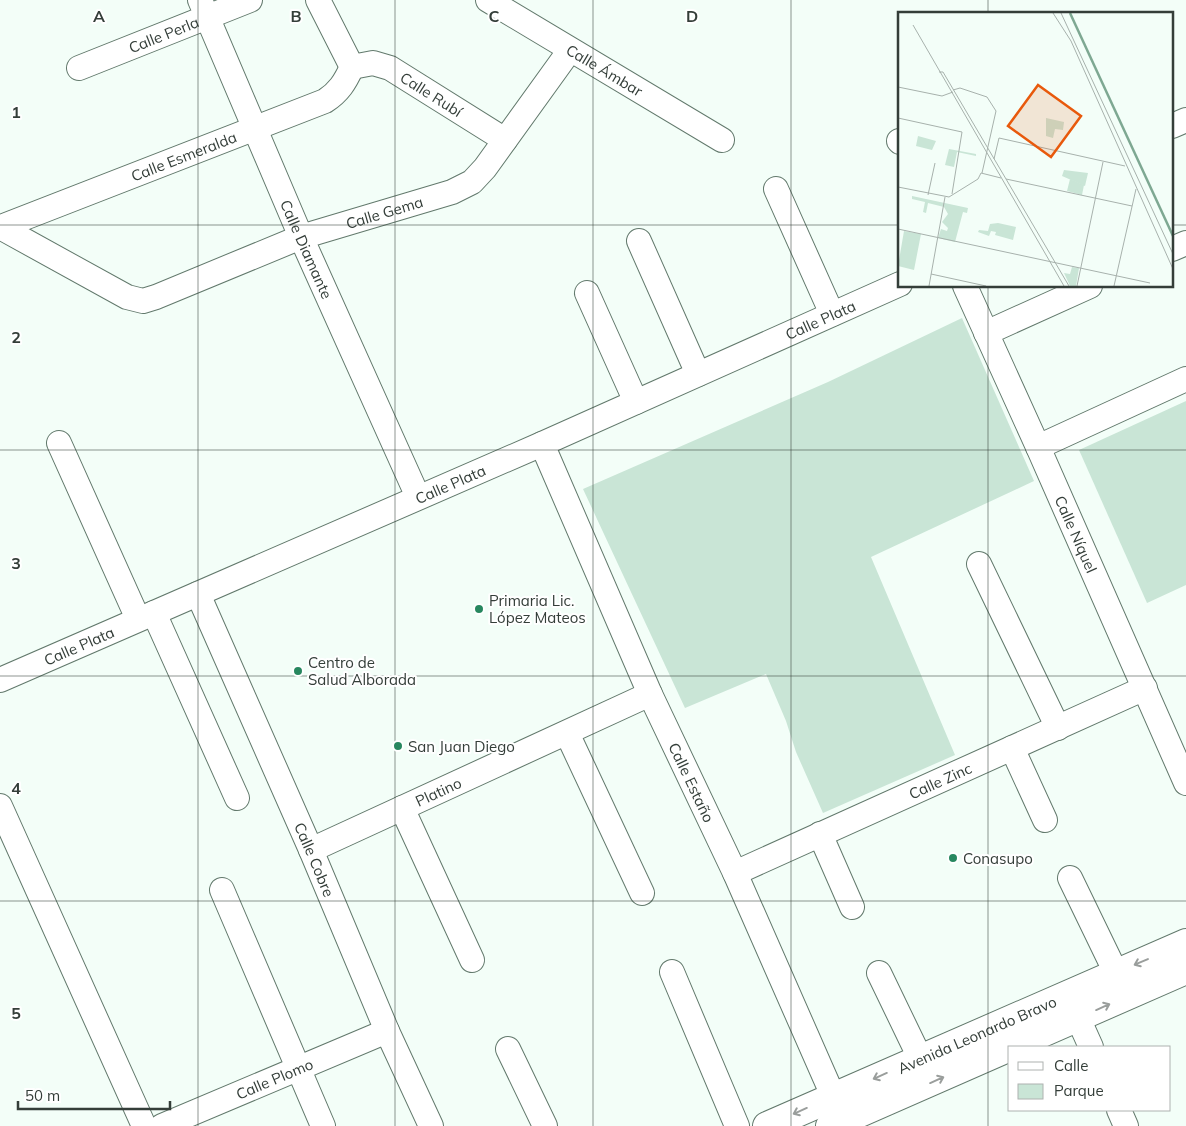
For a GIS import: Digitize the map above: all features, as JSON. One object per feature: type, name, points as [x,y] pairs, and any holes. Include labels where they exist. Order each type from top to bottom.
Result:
[{"type":"street","name":"Calle Perla","points":[[79,68],[204,8],[250,0]]},
{"type":"street","points":[[318,0],[352,67]]},
{"type":"street","name":"Calle Ámbar","points":[[488,0],[722,140]]},
{"type":"street","name":"Calle Diamante","points":[[204,8],[302,237],[418,497]]},
{"type":"street","name":"Calle Gema","points":[[1,227],[127,297],[143,301],[156,297],[302,237],[452,192],[472,182],[486,168],[570,50]]},
{"type":"street","name":"Calle Rubí","points":[[352,67],[373,63],[390,68],[505,140]]},
{"type":"street","name":"Calle Esmeralda","points":[[1,227],[325,101],[337,93],[352,67]]},
{"type":"street","points":[[1174,125],[1186,120]]},
{"type":"street","points":[[776,189],[832,314]]},
{"type":"street","points":[[639,241],[698,374]]},
{"type":"street","points":[[1174,248],[1186,243]]},
{"type":"street","name":"Calle Plata","points":[[1,677],[198,594],[542,444],[898,285]]},
{"type":"street","name":"Calle Níquel","points":[[966,288],[1186,783]]},
{"type":"street","points":[[986,333],[1086,288]]},
{"type":"street","points":[[587,293],[636,402]]},
{"type":"street","points":[[1038,447],[1186,379]]},
{"type":"street","points":[[59,443],[237,798]]},
{"type":"street","name":"Calle Estaño","points":[[542,444],[650,694],[735,873],[836,1114]]},
{"type":"street","points":[[979,564],[1058,728]]},
{"type":"street","name":"Calle Cobre","points":[[198,594],[431,1126]]},
{"type":"street","name":"Calle Zinc","points":[[735,873],[1145,688]]},
{"type":"street","name":"Platino","points":[[311,850],[650,694]]},
{"type":"street","points":[[567,733],[642,893]]},
{"type":"street","points":[[1012,748],[1044,820]]},
{"type":"street","points":[[0,806],[144,1126]]},
{"type":"street","points":[[402,808],[472,960]]},
{"type":"street","points":[[820,834],[852,907]]},
{"type":"street","points":[[1070,878],[1116,974]]},
{"type":"street","points":[[222,890],[323,1126]]},
{"type":"street","name":"Avenida Leonardo Bravo","points":[[836,1114],[920,1058],[1186,943]]},
{"type":"street","name":"Avenida Leonardo Bravo","points":[[1012,1046],[1186,970]]},
{"type":"street","points":[[672,972],[737,1126]]},
{"type":"street","points":[[879,973],[920,1058]]},
{"type":"street","points":[[1078,1018],[1091,1046]]},
{"type":"street","name":"Calle Plomo","points":[[162,1126],[388,1031]]},
{"type":"street","name":"Avenida Leonardo Bravo","points":[[767,1126],[836,1114],[1008,1048]]},
{"type":"street","points":[[508,1049],[545,1126]]},
{"type":"street","points":[[1119,1111],[1126,1126]]},
{"type":"green space","points":[[962,318],[1034,481],[871,557],[955,755],[823,813],[796,752],[786,721],[766,674],[685,708],[583,489],[828,382]]},
{"type":"green space","points":[[1186,401],[1186,585],[1147,603],[1079,450]]},
{"type":"place","name":"Primaria Lic. López Mateos","points":[[479,609]]},
{"type":"place","name":"Centro de Salud Alborada","points":[[298,671]]},
{"type":"place","name":"San Juan Diego","points":[[398,746]]},
{"type":"place","name":"Conasupo","points":[[953,858]]}]
